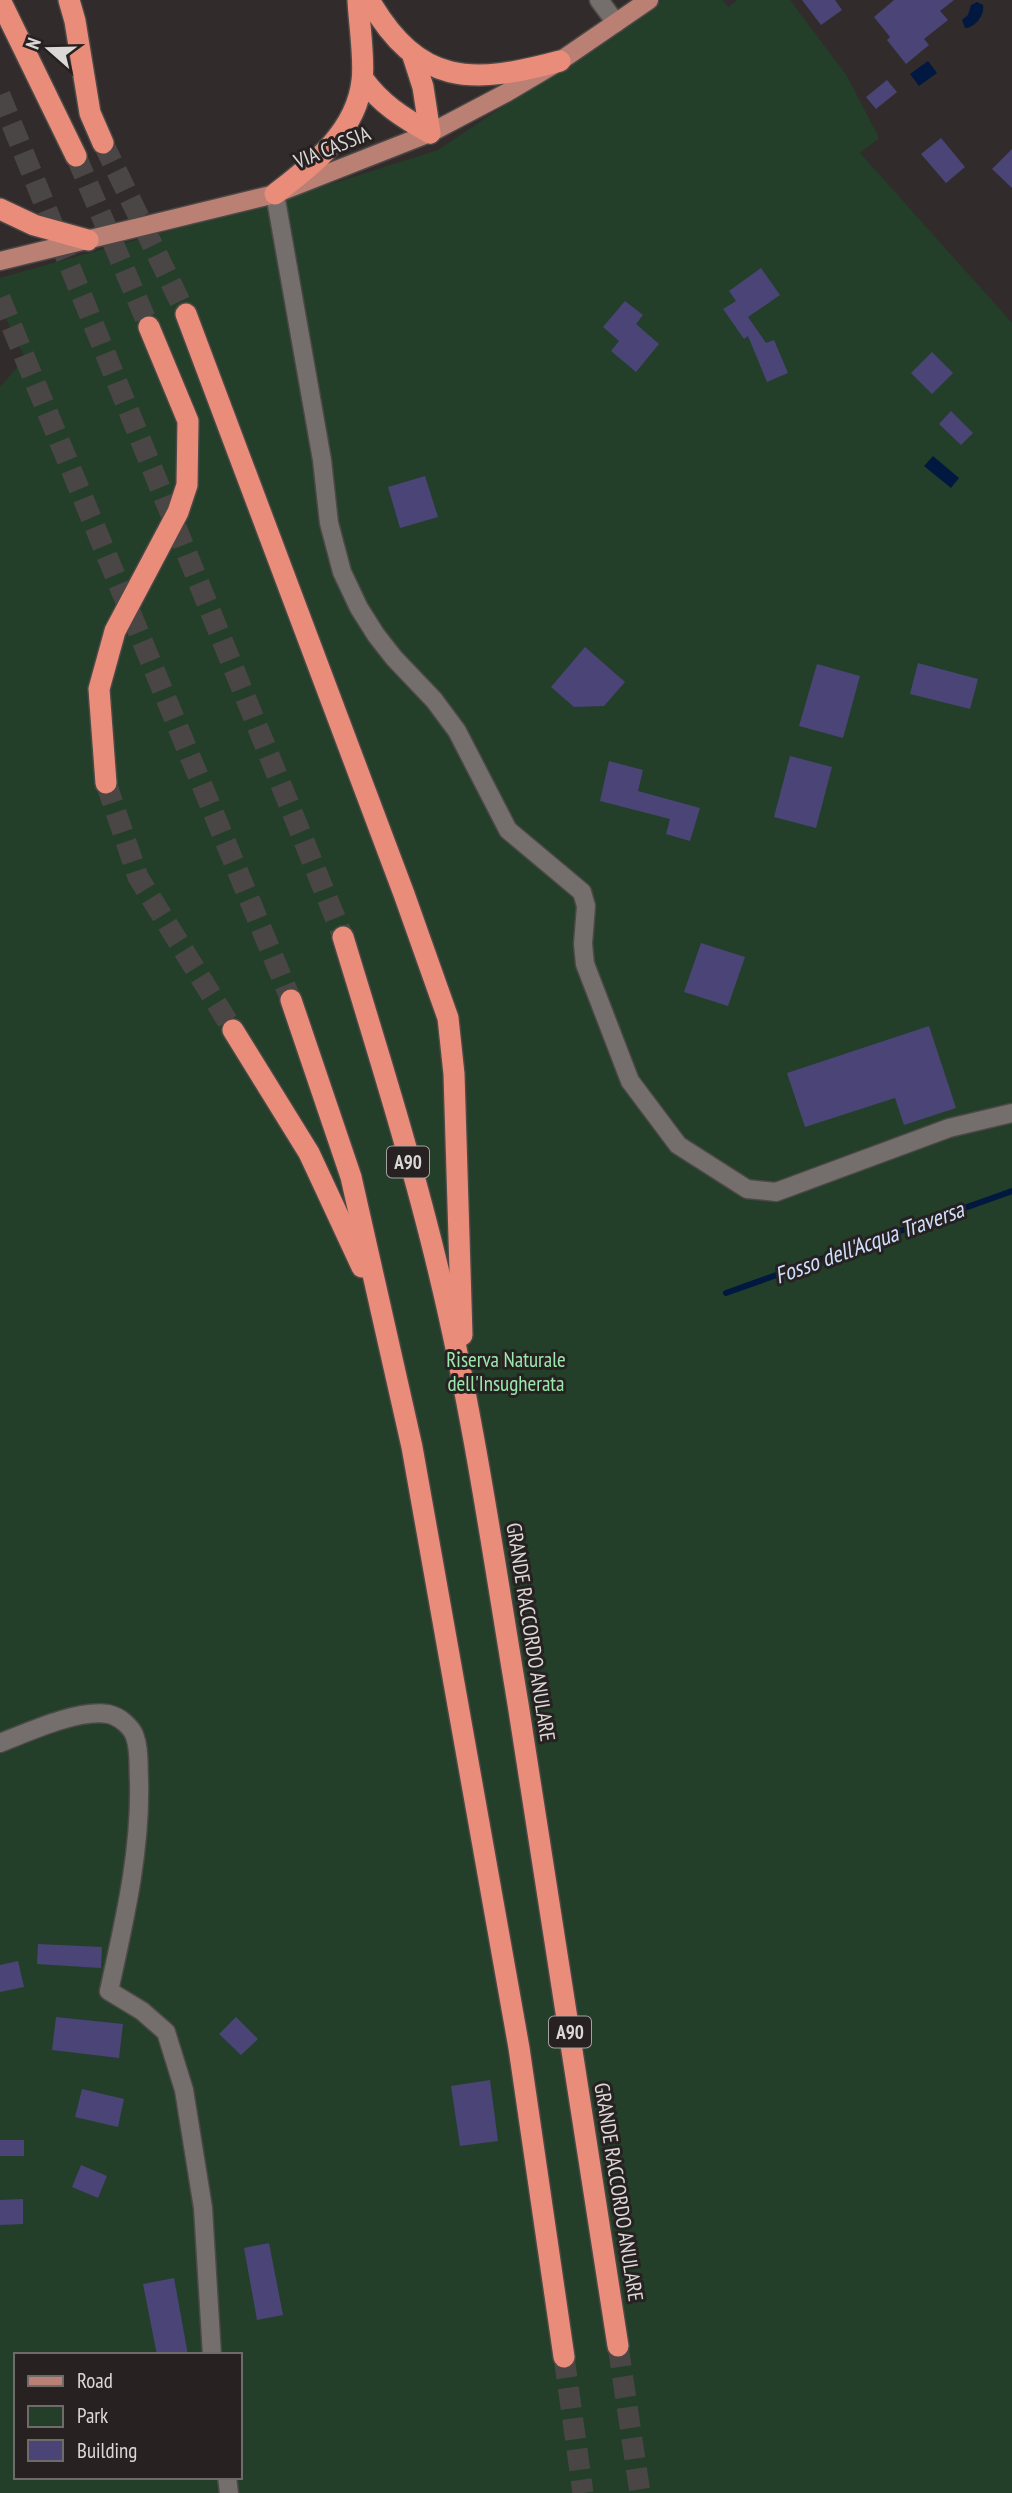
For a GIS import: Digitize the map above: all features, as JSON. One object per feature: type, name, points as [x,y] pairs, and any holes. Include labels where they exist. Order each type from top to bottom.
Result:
[{"type":"highway","points":[[0,0],[76,156]]},
{"type":"highway","points":[[69,0],[90,113],[103,143]]},
{"type":"highway","points":[[275,194],[321,156],[349,122],[363,79],[358,0]]},
{"type":"highway","points":[[369,0],[413,56],[449,72],[474,75],[527,70],[560,61]]},
{"type":"highway","points":[[413,56],[424,87],[429,133]]},
{"type":"highway","points":[[363,79],[375,96],[393,112],[429,133]]},
{"type":"highway","points":[[0,209],[34,225],[88,240]]},
{"type":"highway","points":[[186,314],[448,1018],[454,1074],[464,1390]]},
{"type":"highway","points":[[106,783],[99,689],[115,631],[178,512],[187,485],[188,421],[149,327]]},
{"type":"highway","name":"GRANDE RACCORDO ANULARE","points":[[343,937],[380,1058],[440,1276],[464,1390],[520,1717],[618,2346]]},
{"type":"highway","name":"A90","points":[[291,1000],[351,1177],[412,1447],[519,2048],[564,2357]]},
{"type":"highway","points":[[233,1030],[309,1153],[379,1304]]},
{"type":"main road","name":"VIA CASSIA","points":[[0,261],[275,194],[429,133],[560,61],[649,0]]},
{"type":"street","points":[[599,0],[616,23]]},
{"type":"street","points":[[275,194],[321,460],[329,523],[342,572],[359,608],[376,635],[434,700],[457,731],[508,830],[583,892],[586,906],[583,951],[593,988],[630,1081],[678,1145],[747,1189],[776,1192],[949,1128],[1012,1113]]},
{"type":"street","points":[[0,1743],[69,1719],[92,1714],[110,1714],[135,1734],[138,1748],[139,1799],[132,1882],[109,1992],[142,2011],[166,2032],[184,2090],[203,2208],[212,2353]]},
{"type":"green space","name":"Riserva Naturale dell'Insugherata","points":[[662,0],[722,0],[729,7],[737,0],[790,0],[847,76],[879,138],[860,153],[1012,323],[1012,2493],[0,2493],[0,387],[25,358],[0,306],[0,278],[290,197],[438,150]]},
{"type":"water","points":[[977,2],[983,5],[981,17],[972,26],[965,28],[962,20],[968,15],[971,5]]},
{"type":"water","points":[[928,61],[937,73],[919,86],[910,74]]},
{"type":"water","points":[[933,456],[959,478],[951,488],[924,466]]},
{"type":"building","points":[[802,0],[835,0],[842,10],[821,25]]},
{"type":"building","points":[[894,0],[954,0],[940,11],[948,20],[924,39],[929,45],[906,64],[887,40],[890,37],[874,17]]},
{"type":"building","points":[[887,80],[897,92],[876,109],[866,97]]},
{"type":"building","points":[[941,138],[965,167],[946,183],[921,154]]},
{"type":"building","points":[[1012,149],[1012,188],[992,169]]},
{"type":"building","points":[[761,268],[780,295],[748,317],[766,343],[774,340],[788,373],[767,382],[748,336],[744,339],[723,309],[736,301],[729,291]]},
{"type":"building","points":[[625,301],[643,315],[636,324],[659,344],[636,372],[611,351],[619,341],[603,327]]},
{"type":"building","points":[[932,352],[953,373],[932,394],[911,373]]},
{"type":"building","points":[[951,411],[973,433],[961,445],[939,424]]},
{"type":"building","points":[[425,476],[438,517],[400,528],[388,487]]},
{"type":"building","points":[[585,647],[625,682],[604,706],[574,707],[551,687]]},
{"type":"building","points":[[918,663],[978,679],[970,709],[910,694]]},
{"type":"building","points":[[817,664],[860,676],[843,738],[799,726]]},
{"type":"building","points":[[790,756],[832,767],[816,828],[774,817]]},
{"type":"building","points":[[609,761],[643,770],[638,791],[700,808],[690,841],[666,834],[670,819],[600,801]]},
{"type":"building","points":[[701,943],[745,957],[728,1006],[684,992]]},
{"type":"building","points":[[929,1026],[956,1108],[904,1125],[895,1098],[805,1127],[787,1073]]},
{"type":"building","points":[[38,1944],[102,1947],[101,1968],[37,1964]]},
{"type":"building","points":[[18,1961],[24,1987],[0,1992],[0,1965]]},
{"type":"building","points":[[56,2017],[123,2024],[119,2058],[52,2050]]},
{"type":"building","points":[[236,2017],[258,2039],[241,2055],[219,2034]]},
{"type":"building","points":[[490,2080],[498,2141],[460,2146],[451,2086]]},
{"type":"building","points":[[82,2089],[124,2099],[118,2127],[75,2117]]},
{"type":"building","points":[[0,2140],[24,2140],[24,2156],[0,2156]]},
{"type":"building","points":[[81,2165],[107,2176],[98,2198],[72,2187]]},
{"type":"building","points":[[23,2199],[23,2224],[0,2225],[0,2200]]},
{"type":"building","points":[[269,2243],[283,2315],[257,2320],[244,2248]]},
{"type":"building","points":[[174,2278],[188,2353],[157,2353],[143,2284]]},
{"type":"waterway","name":"Fosso dell'Acqua Traversa","points":[[726,1293],[1012,1191]]},
{"type":"tunnel","points":[[0,95],[343,937]]},
{"type":"tunnel","points":[[103,143],[186,314]]},
{"type":"tunnel","points":[[76,156],[149,327]]},
{"type":"tunnel","points":[[0,298],[291,1000]]},
{"type":"tunnel","points":[[106,783],[138,877],[233,1030]]},
{"type":"tunnel","points":[[618,2346],[640,2493]]},
{"type":"tunnel","points":[[564,2357],[583,2493]]}]
